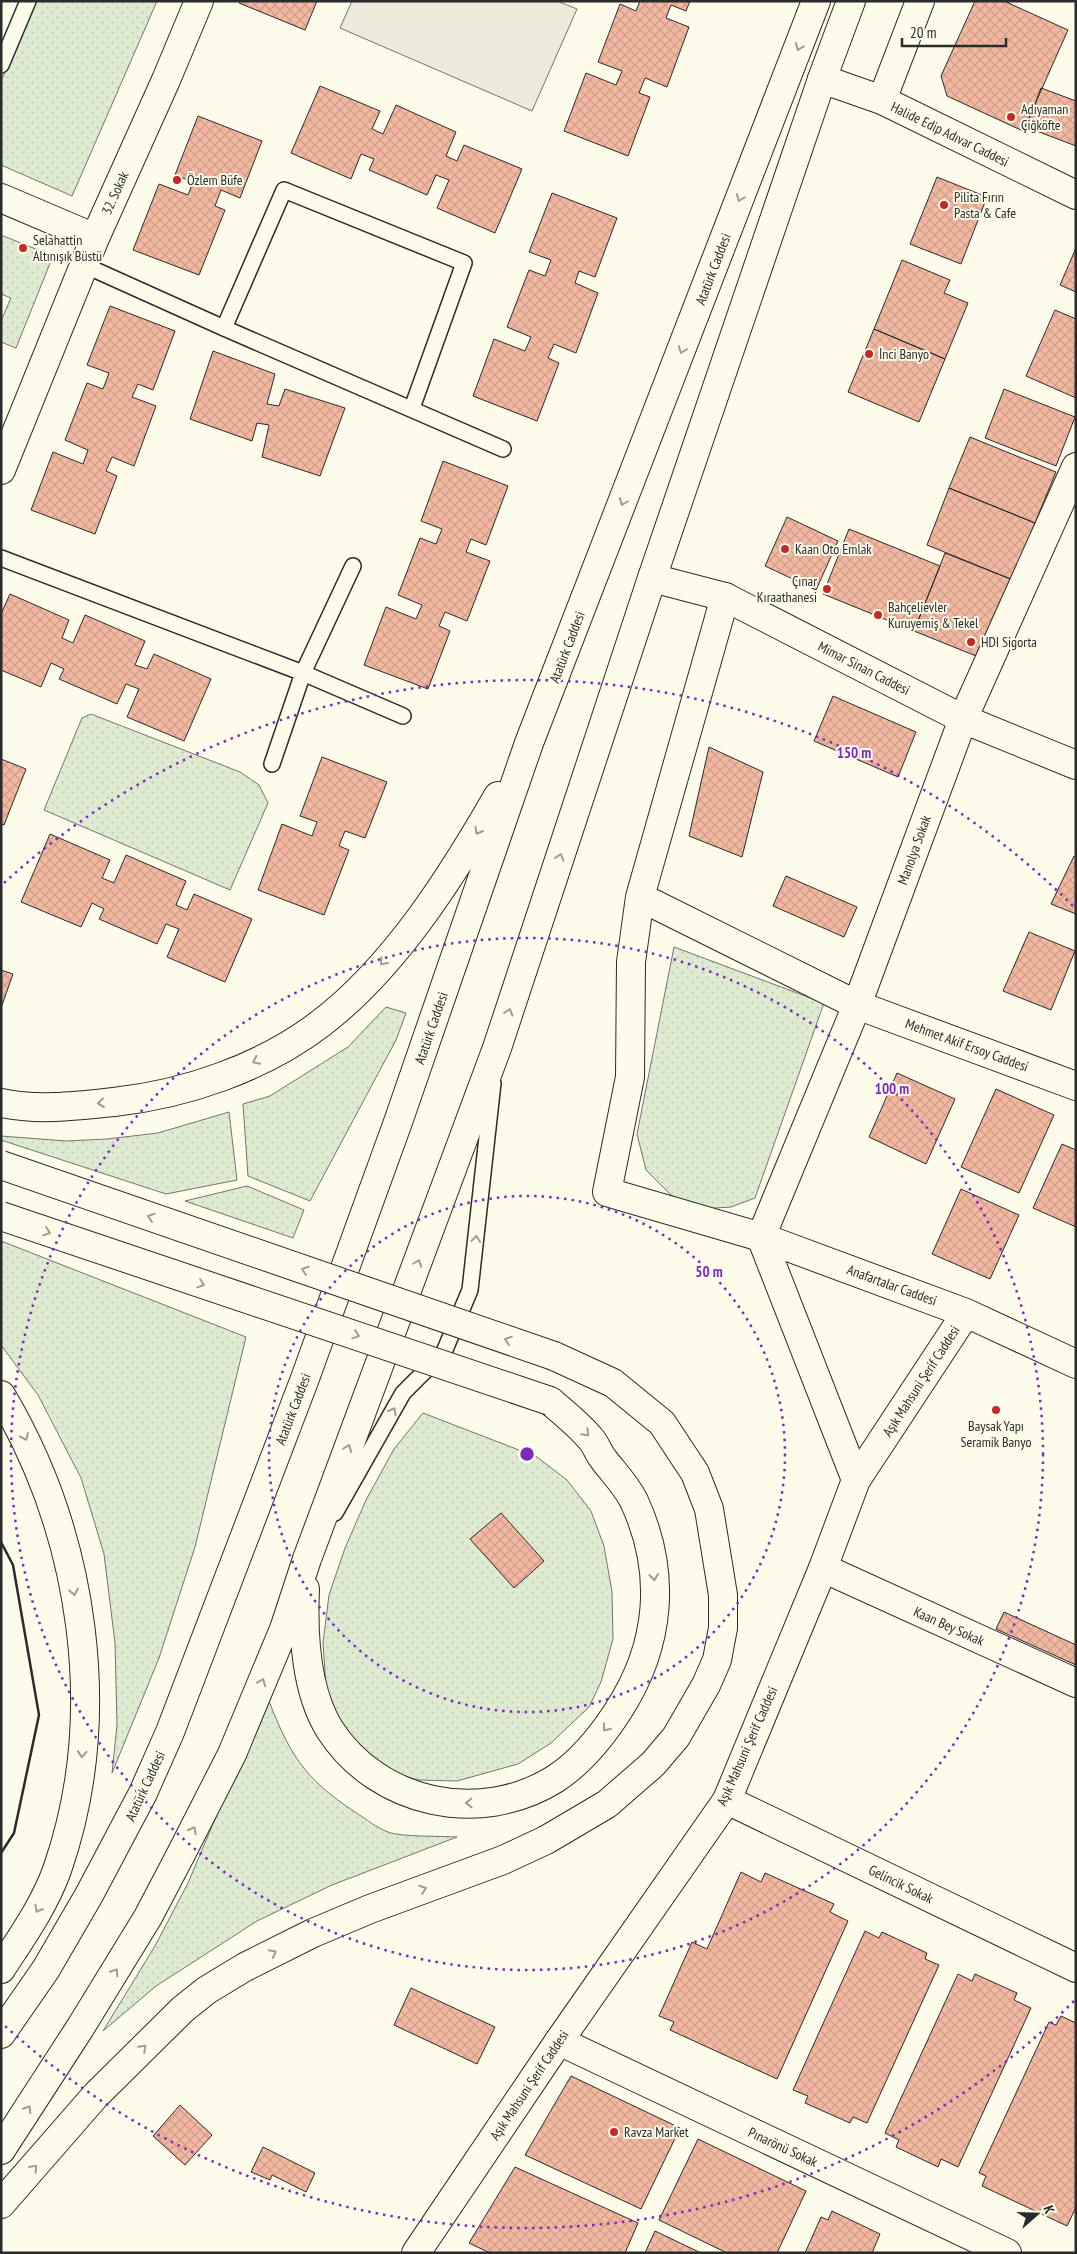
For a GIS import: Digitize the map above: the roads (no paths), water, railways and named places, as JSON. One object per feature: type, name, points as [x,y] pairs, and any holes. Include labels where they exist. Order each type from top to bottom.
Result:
[{"type":"main road","name":"32. Sokak","points":[[1,470],[95,238],[199,1]]},
{"type":"main road","name":"Atatürk Caddesi","points":[[1,2034],[46,1969],[89,1895],[143,1793],[170,1732],[324,1326],[402,1113],[529,743],[816,1]]},
{"type":"main road","points":[[1,2150],[80,2028],[143,1925],[232,1754],[284,1629],[307,1559],[497,1048],[652,578],[822,79],[852,1]]},
{"type":"main road","points":[[882,100],[920,1]]},
{"type":"main road","name":"Halide Edip Adıvar Caddesi","points":[[822,79],[882,100],[1076,195]]},
{"type":"main road","points":[[1,198],[95,238]]},
{"type":"main road","name":"Manolya Sokak","points":[[761,1237],[858,1005],[963,719],[1075,473]]},
{"type":"main road","name":"Mimar Sinan Caddesi","points":[[652,578],[725,597],[963,719],[1076,764]]},
{"type":"main road","points":[[640,897],[725,597]]},
{"type":"main road","points":[[1,1103],[33,1107],[61,1107],[163,1095],[203,1083],[248,1065],[290,1044],[320,1024],[351,998],[424,913],[460,862],[529,743]]},
{"type":"main road","name":"Mehmet Akif Ersoy Caddesi","points":[[640,897],[858,1005],[1076,1086]]},
{"type":"main road","name":"Anafartalar Caddesi","points":[[640,897],[631,962],[630,1077],[607,1192],[761,1237],[966,1313],[1076,1364]]},
{"type":"main road","points":[[1,1165],[554,1356],[614,1383],[662,1423],[695,1473],[709,1509],[723,1595],[722,1628],[716,1660],[706,1685],[676,1738],[653,1764],[607,1804],[546,1840],[503,1860],[370,1909],[313,1933],[245,1967],[207,1990],[177,2015],[96,2095],[1,2204]]},
{"type":"main road","points":[[1,1216],[550,1401],[592,1440],[602,1458],[621,1480],[633,1500],[644,1527],[651,1556],[655,1584],[655,1616],[641,1671],[612,1719],[574,1765],[554,1779],[531,1791],[506,1799],[484,1803],[445,1802],[401,1792],[365,1769],[330,1730],[319,1708],[313,1686],[304,1619],[307,1559]]},
{"type":"main road","points":[[761,1237],[856,1480]]},
{"type":"main road","name":"Aşık Mahsuni Şerif Caddesi","points":[[416,2253],[559,2040],[726,1800],[823,1568],[856,1480],[966,1313]]},
{"type":"main road","points":[[1,1395],[23,1432],[45,1483],[63,1537],[82,1644],[84,1689],[82,1755],[75,1803],[65,1843],[56,1872],[40,1906],[1,1969]]},
{"type":"main road","name":"Kaan Bey Sokak","points":[[823,1568],[1076,1684]]},
{"type":"main road","name":"Gelincik Sokak","points":[[726,1800],[1076,1968]]},
{"type":"main road","name":"Pınarönü Sokak","points":[[559,2040],[1007,2253]]},
{"type":"lane","points":[[1,66],[28,1]]},
{"type":"lane","points":[[224,328],[284,190],[464,263],[412,408]]},
{"type":"lane","points":[[84,265],[503,449]]},
{"type":"lane","points":[[1,558],[303,674],[403,716]]},
{"type":"lane","points":[[272,764],[303,674],[353,566]]},
{"type":"lane","points":[[307,1559],[403,1393],[444,1352],[470,1290],[497,1048]]},
{"type":"place","name":"Adıyaman Çiğköfte","points":[[1011,117]]},
{"type":"place","name":"Özlem Büfe","points":[[177,180]]},
{"type":"place","name":"Pilita Fırın Pasta & Cafe","points":[[944,205]]},
{"type":"place","name":"Selahattin Altınışık Büstü","points":[[23,248]]},
{"type":"place","name":"İnci Banyo","points":[[869,354]]},
{"type":"place","name":"Kaan Oto Emlak","points":[[785,549]]},
{"type":"place","name":"Çınar Kıraathanesi","points":[[827,589]]},
{"type":"place","name":"Bahçelievler Kuruyemiş & Tekel","points":[[878,615]]},
{"type":"place","name":"HDI Sigorta","points":[[971,642]]},
{"type":"place","name":"Baysak Yapı Seramik Banyo","points":[[996,1410]]},
{"type":"place","name":"Ravza Market","points":[[614,2132]]}]
